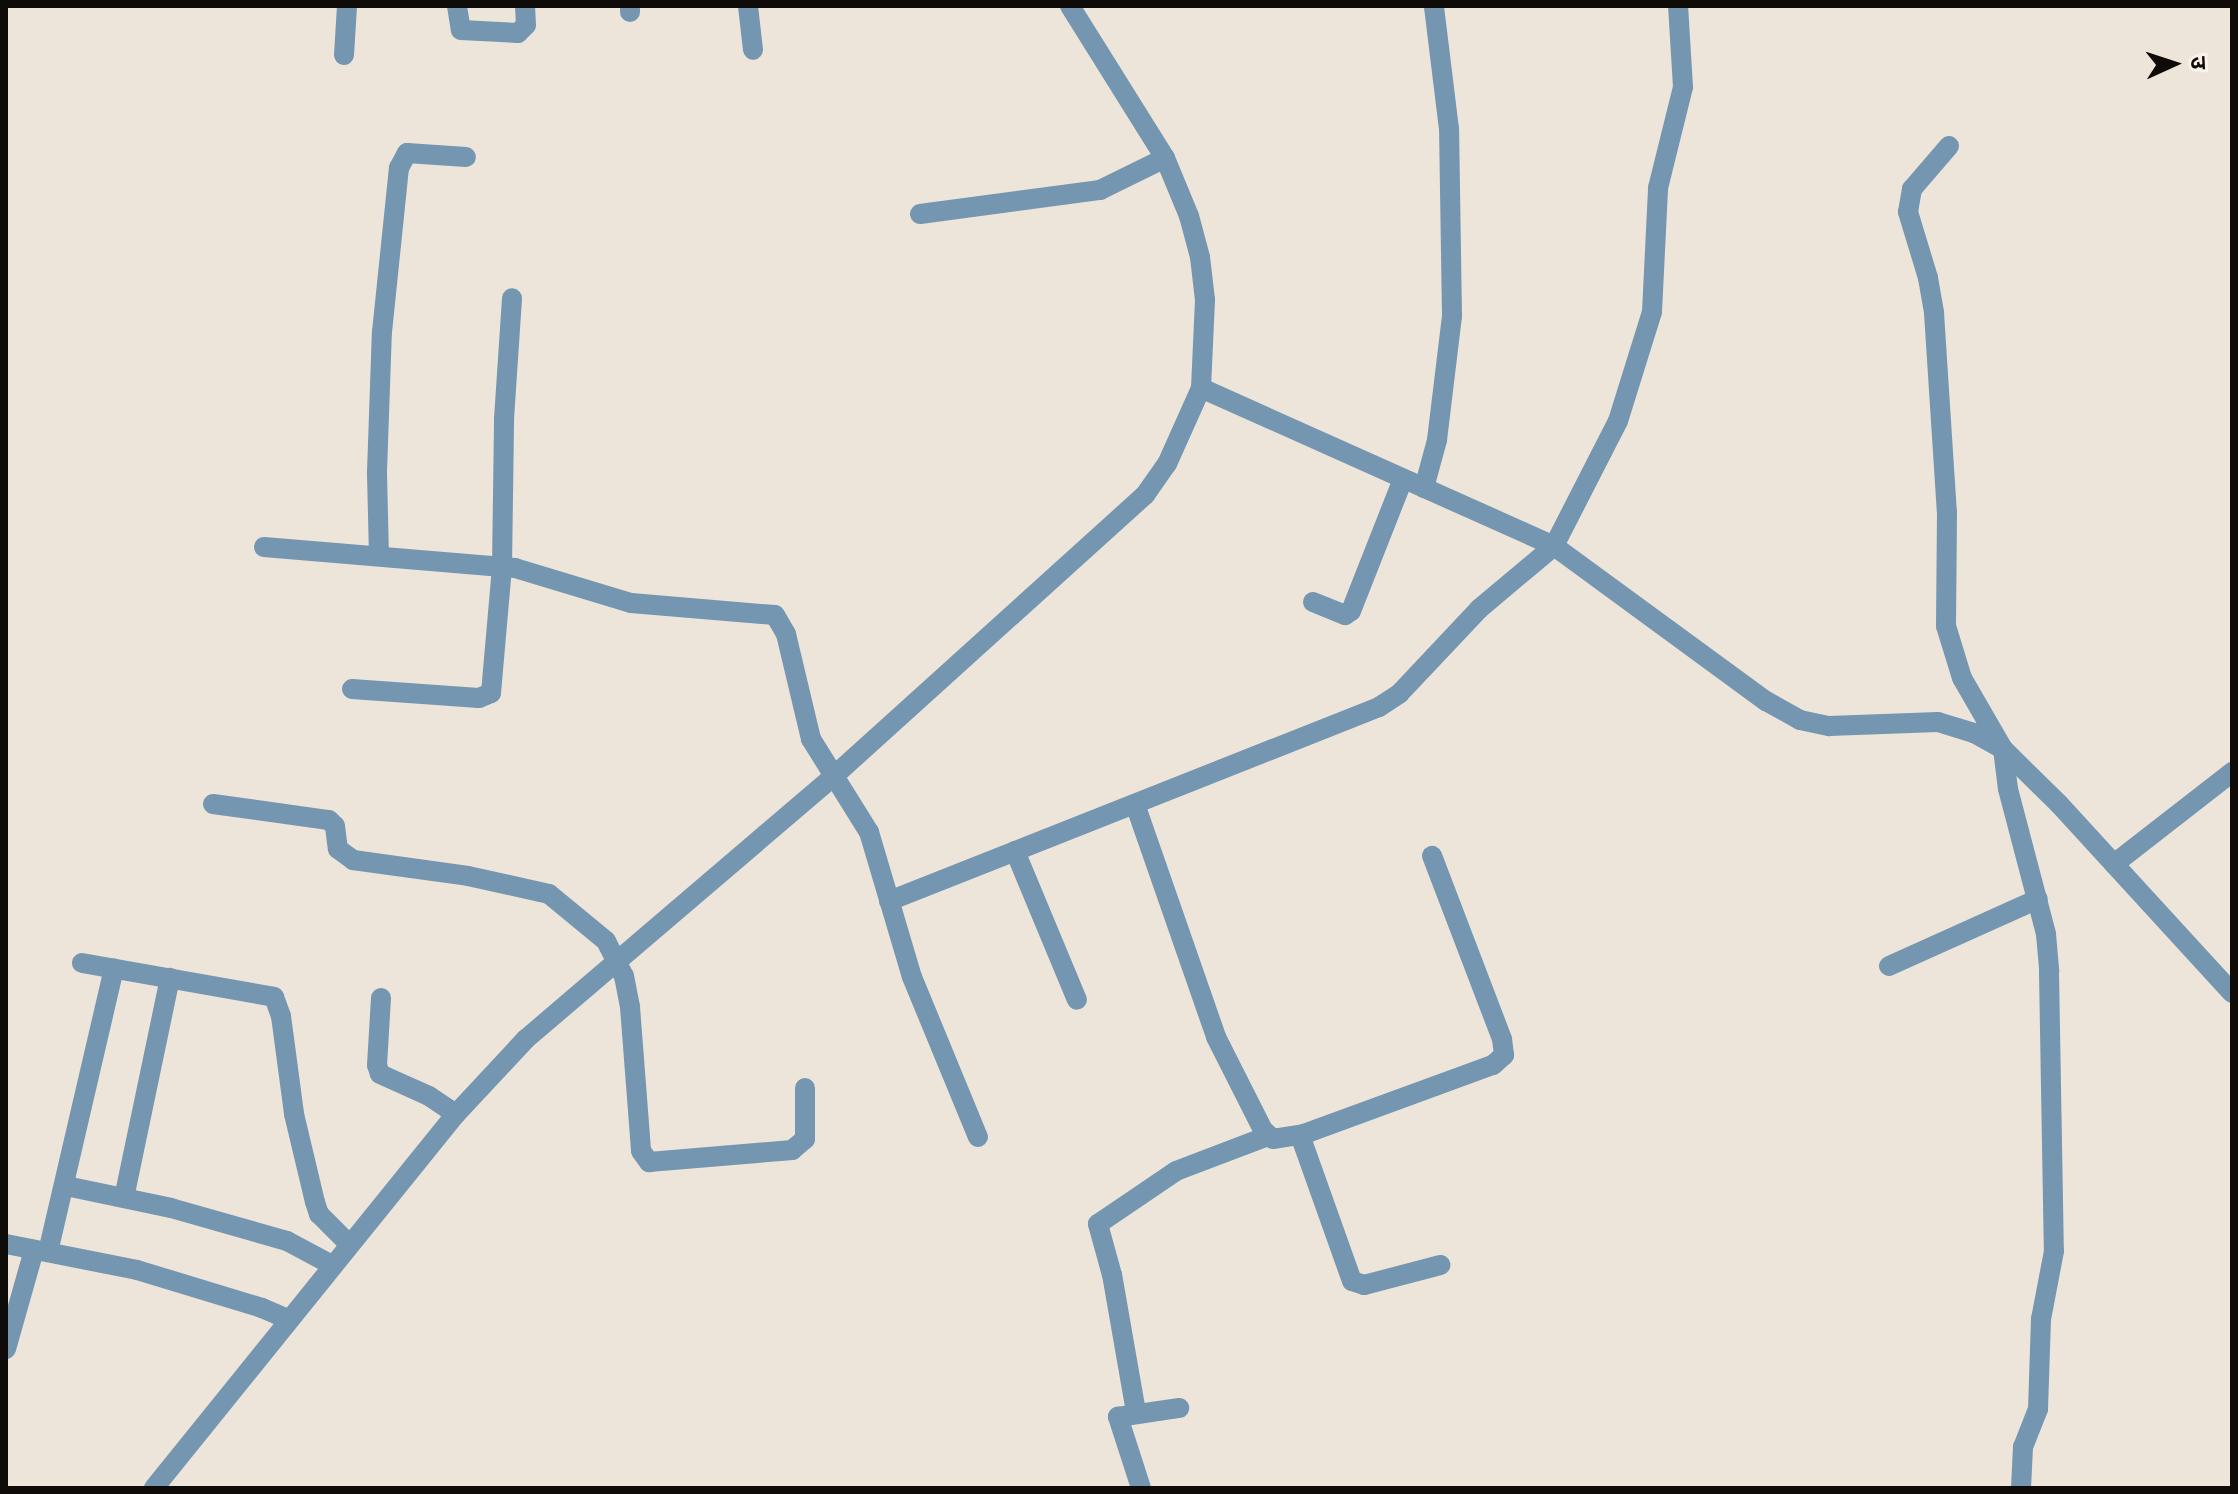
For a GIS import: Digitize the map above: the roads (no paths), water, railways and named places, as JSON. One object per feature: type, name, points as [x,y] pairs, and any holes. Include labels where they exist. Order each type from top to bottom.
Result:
[{"type":"street","points":[[344,55],[347,6]]},
{"type":"street","points":[[457,6],[461,30],[518,33],[526,25],[525,6]]},
{"type":"street","points":[[748,6],[753,50]]},
{"type":"street","points":[[154,1488],[274,1313],[441,1104],[526,1039],[612,951],[1145,495],[1173,453],[1201,388],[1205,300],[1200,257],[1189,216],[1151,166],[1070,6]]},
{"type":"street","points":[[1424,488],[1437,440],[1452,316],[1449,129],[1434,6]]},
{"type":"street","points":[[889,901],[1387,703],[1479,609],[1554,546],[1618,421],[1652,312],[1658,188],[1683,87],[1678,6]]},
{"type":"street","points":[[1949,146],[1912,189],[1908,212],[1928,278],[1934,313],[1947,512],[1946,626],[1962,678],[2003,749],[2232,993]]},
{"type":"street","points":[[379,556],[377,472],[382,332],[399,168],[407,153],[466,157]]},
{"type":"street","points":[[920,214],[1100,190],[1151,166]]},
{"type":"street","points":[[352,689],[488,696],[493,686],[502,567],[504,419],[512,298]]},
{"type":"street","points":[[1201,388],[1554,546],[1686,638],[1766,701],[1800,720],[1829,726],[1938,722],[1974,733],[2003,749]]},
{"type":"street","points":[[1313,602],[1345,615],[1351,611],[1403,479]]},
{"type":"street","points":[[264,547],[502,567],[560,579],[612,599],[775,615],[786,634],[811,739],[869,832],[912,977],[978,1137]]},
{"type":"street","points":[[2003,749],[2008,789],[2046,934],[2049,972],[2054,1251],[2041,1319],[2038,1409],[2023,1447],[2021,1488]]},
{"type":"street","points":[[2114,864],[2232,772]]},
{"type":"street","points":[[213,804],[329,820],[335,826],[338,849],[353,860],[538,889],[549,894],[612,951],[628,993],[644,1158],[655,1162],[792,1150],[805,1139],[805,1088]]},
{"type":"street","points":[[1135,804],[1216,1037],[1268,1136]]},
{"type":"street","points":[[1015,851],[1077,1000]]},
{"type":"street","points":[[1136,1412],[1112,1275],[1098,1224],[1176,1171],[1268,1136],[1279,1140],[1300,1135],[1493,1065],[1504,1055],[1502,1039],[1432,856]]},
{"type":"street","points":[[1889,966],[2038,899]]},
{"type":"street","points":[[82,963],[266,994],[278,1003],[306,1170],[319,1214],[339,1234]]},
{"type":"street","points":[[6,1349],[66,1186],[114,969]]},
{"type":"street","points":[[124,1198],[170,978]]},
{"type":"street","points":[[381,998],[378,1069],[386,1080],[441,1104]]},
{"type":"street","points":[[1300,1135],[1352,1281],[1364,1285],[1440,1265]]},
{"type":"street","points":[[66,1186],[287,1241],[320,1258]]},
{"type":"street","points":[[6,1244],[137,1270],[274,1313]]},
{"type":"street","points":[[1141,1488],[1117,1421],[1120,1415],[1179,1408]]}]
